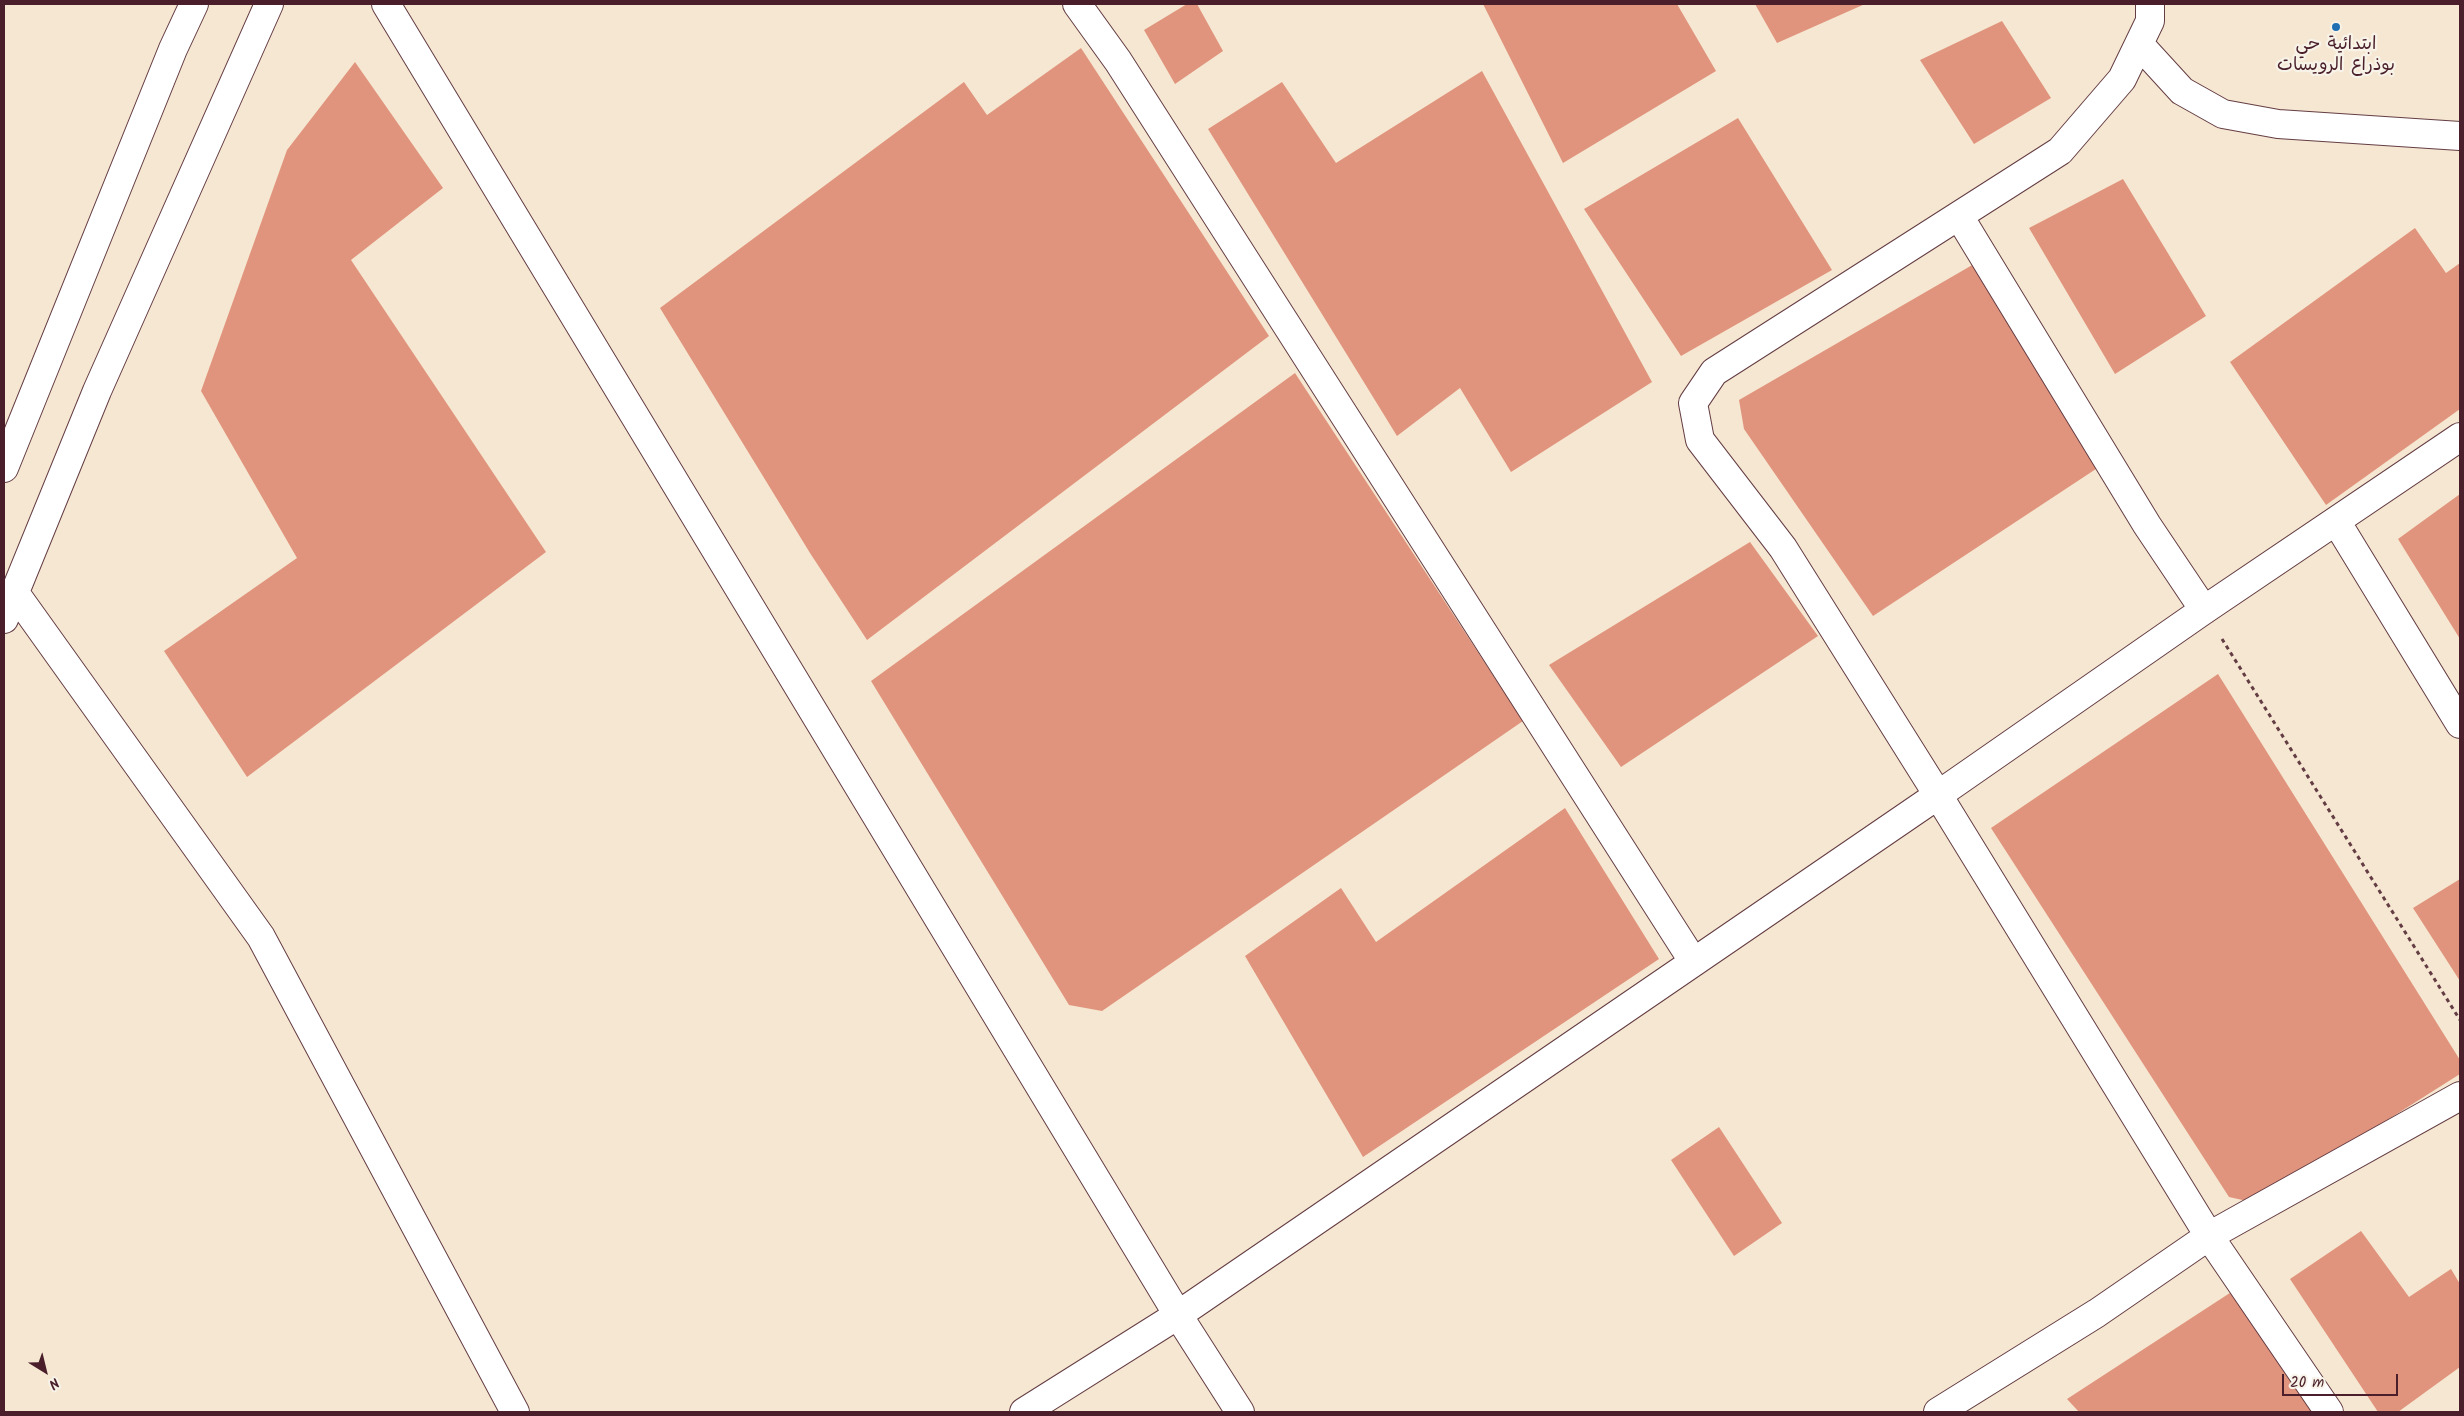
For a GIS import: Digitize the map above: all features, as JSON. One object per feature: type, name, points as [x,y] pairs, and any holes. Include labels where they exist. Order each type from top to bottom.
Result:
[{"type":"street","points":[[4,468],[173,49],[194,4]]},
{"type":"street","points":[[4,619],[97,391],[269,4]]},
{"type":"street","points":[[386,4],[1178,1315],[1240,1412]]},
{"type":"street","points":[[1077,4],[1145,103],[1693,961]]},
{"type":"street","points":[[2150,4],[2150,21],[2122,79],[2060,151],[1714,372],[1694,403],[1700,440],[1783,548],[1938,795],[2209,1236],[2329,1412]]},
{"type":"street","points":[[2139,44],[2182,91],[2223,114],[2278,124],[2460,136]]},
{"type":"street","points":[[1959,216],[2147,525],[2204,610]]},
{"type":"street","points":[[1024,1412],[1178,1315],[1938,795],[2204,610],[2460,437]]},
{"type":"street","points":[[2336,521],[2460,724]]},
{"type":"street","points":[[15,592],[261,937],[515,1412]]},
{"type":"street","points":[[1938,1412],[2097,1313],[2209,1236],[2460,1096]]},
{"type":"path","points":[[2204,610],[2460,1020]]},
{"type":"building","points":[[1187,4],[1197,4],[1223,51],[1175,84],[1144,30]]},
{"type":"building","points":[[1483,4],[1677,4],[1716,71],[1563,163]]},
{"type":"building","points":[[1755,4],[1865,4],[1777,43]]},
{"type":"building","points":[[2002,21],[2051,98],[1974,144],[1920,60]]},
{"type":"building","points":[[1081,48],[1269,336],[867,640],[810,553],[660,308],[964,82],[987,115]]},
{"type":"building","points":[[355,62],[443,188],[351,260],[546,552],[247,777],[164,651],[297,558],[201,391],[287,150]]},
{"type":"building","points":[[1482,71],[1652,382],[1511,472],[1460,388],[1397,436],[1208,129],[1282,82],[1336,163]]},
{"type":"building","points":[[1738,118],[1832,270],[1681,356],[1584,209]]},
{"type":"building","points":[[2123,179],[2206,316],[2115,374],[2029,228]]},
{"type":"building","points":[[2415,228],[2446,273],[2460,263],[2460,409],[2326,505],[2230,362]]},
{"type":"building","points":[[1974,264],[2102,465],[1873,616],[1744,429],[1739,400]]},
{"type":"building","points":[[1295,373],[1523,721],[1102,1011],[1069,1005],[871,681]]},
{"type":"building","points":[[2460,494],[2460,639],[2398,539]]},
{"type":"building","points":[[1750,542],[1818,636],[1621,767],[1549,665]]},
{"type":"building","points":[[2218,674],[2460,1060],[2460,1074],[2256,1203],[2229,1197],[1991,828]]},
{"type":"building","points":[[1565,808],[1659,959],[1363,1157],[1245,956],[1341,888],[1376,942]]},
{"type":"building","points":[[2460,879],[2460,981],[2413,908]]},
{"type":"building","points":[[1719,1127],[1782,1223],[1734,1256],[1671,1160]]},
{"type":"building","points":[[2361,1231],[2409,1297],[2451,1269],[2460,1284],[2460,1367],[2398,1412],[2378,1412],[2290,1279]]},
{"type":"building","points":[[2236,1289],[2312,1412],[2079,1412],[2067,1399]]},
{"type":"place","name":"ابتدائية حي بوذراع الرويسات","points":[[2336,27]]}]
